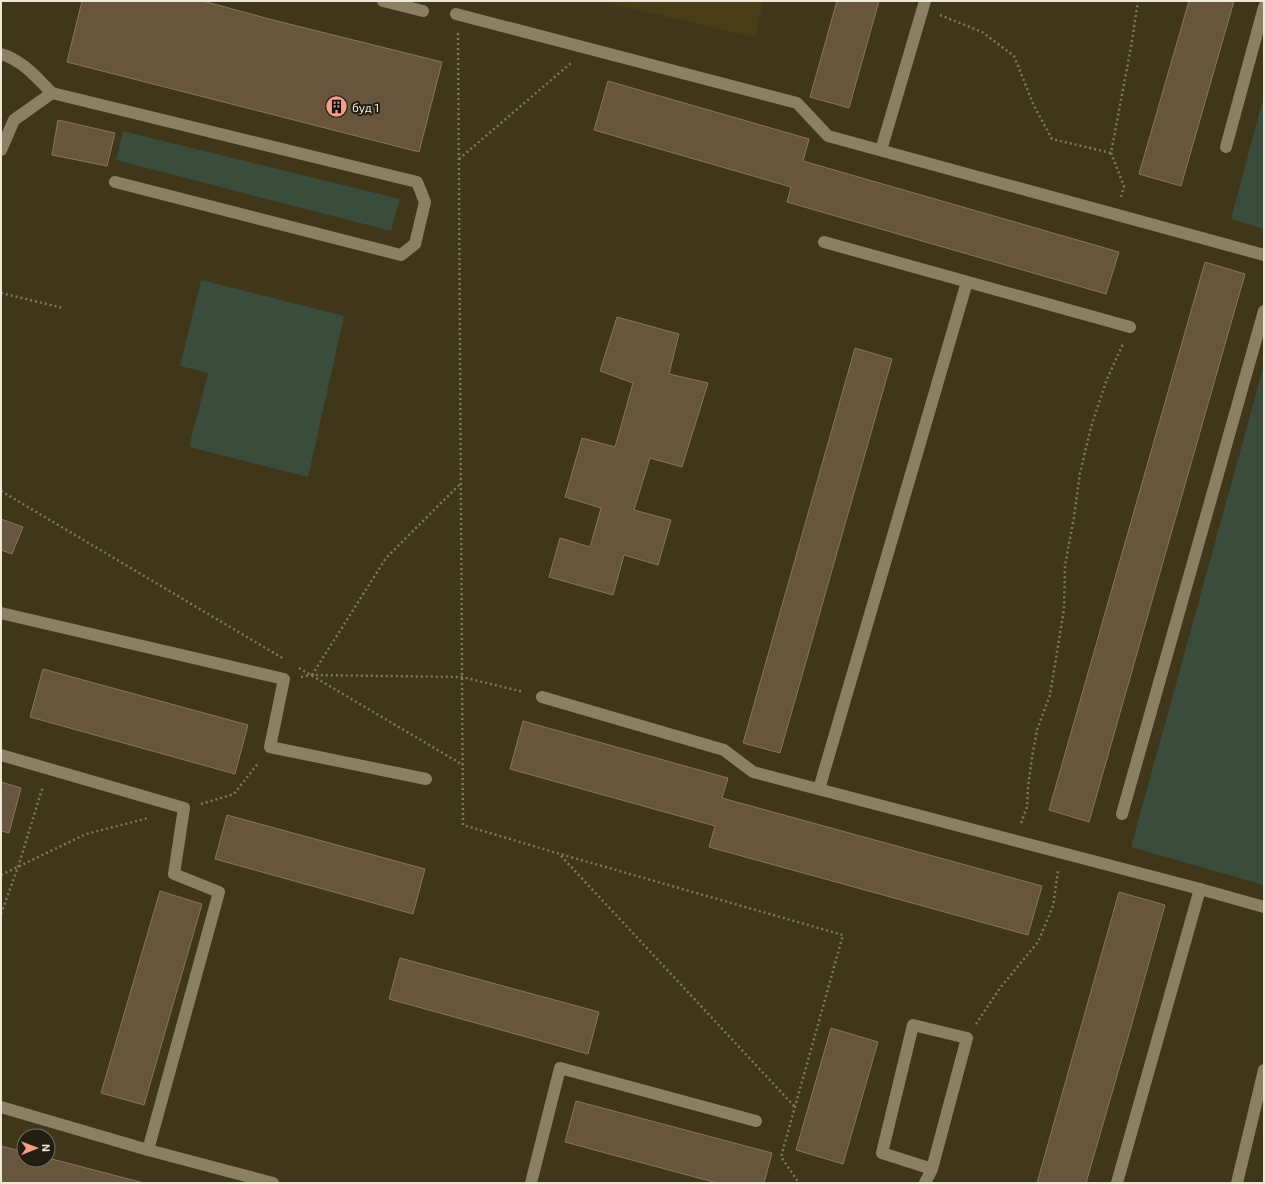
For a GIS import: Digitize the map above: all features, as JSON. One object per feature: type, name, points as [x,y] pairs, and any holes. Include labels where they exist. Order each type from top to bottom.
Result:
[{"type":"street","points":[[383,1],[423,11]]},
{"type":"street","points":[[881,150],[924,5]]},
{"type":"street","points":[[1226,147],[1264,7]]},
{"type":"street","points":[[456,14],[797,102],[828,136],[1264,255]]},
{"type":"street","points":[[1,54],[10,57],[25,66],[52,93],[417,182],[425,202],[415,244],[401,255],[116,182]]},
{"type":"street","points":[[1,150],[14,120],[52,93]]},
{"type":"street","points":[[824,242],[1130,327]]},
{"type":"street","points":[[819,789],[967,282]]},
{"type":"street","points":[[1122,814],[1264,311]]},
{"type":"street","points":[[1,613],[284,679],[270,747],[426,779]]},
{"type":"street","points":[[542,697],[724,750],[752,772],[1015,840],[1264,907]]},
{"type":"street","points":[[1,755],[184,808],[174,874],[219,892],[148,1150]]},
{"type":"street","points":[[1117,1183],[1200,889]]},
{"type":"street","points":[[925,1183],[932,1169],[967,1038],[913,1025],[882,1153],[932,1169]]},
{"type":"street","points":[[531,1183],[560,1068],[756,1121]]},
{"type":"street","points":[[1237,1183],[1264,1070]]},
{"type":"street","points":[[1,1107],[148,1150],[273,1183]]},
{"type":"path","points":[[1117,215],[1124,186],[1111,153],[1138,1]]},
{"type":"path","points":[[924,5],[982,32],[1014,56],[1034,106],[1052,139],[1111,153]]},
{"type":"path","points":[[456,14],[458,47],[459,160],[463,825],[843,935],[781,1157],[799,1183]]},
{"type":"path","points":[[459,160],[588,49]]},
{"type":"path","points":[[1,294],[63,308]]},
{"type":"path","points":[[1015,840],[1027,807],[1030,772],[1037,730],[1050,695],[1064,609],[1065,564],[1082,466],[1091,427],[1108,379],[1130,327]]},
{"type":"path","points":[[311,675],[386,558],[461,483]]},
{"type":"path","points":[[1,491],[284,659]]},
{"type":"path","points":[[298,667],[463,765]]},
{"type":"path","points":[[284,679],[311,675],[462,677],[542,697]]},
{"type":"path","points":[[184,808],[234,794],[270,747]]},
{"type":"path","points":[[1,914],[18,867],[48,768]]},
{"type":"path","points":[[1,875],[86,834],[154,816]]},
{"type":"path","points":[[967,1038],[1000,988],[1038,942],[1053,906],[1061,853]]},
{"type":"path","points":[[560,854],[795,1107]]},
{"type":"shaded area","points":[[601,1],[764,1],[755,38]]},
{"type":"green space","points":[[1264,96],[1264,229],[1231,219]]},
{"type":"green space","points":[[123,131],[400,199],[391,231],[116,160]]},
{"type":"green space","points":[[201,280],[344,316],[308,477],[189,447],[208,373],[180,366]]},
{"type":"green space","points":[[1264,365],[1264,885],[1131,847]]},
{"type":"building","name":"буд 1","points":[[82,1],[203,1],[442,62],[419,152],[67,62]]},
{"type":"building","points":[[837,1],[879,1],[849,108],[810,97]]},
{"type":"building","points":[[1189,1],[1234,1],[1181,186],[1139,174]]},
{"type":"building","points":[[608,81],[809,139],[803,161],[1119,252],[1106,294],[787,202],[791,187],[594,130]]},
{"type":"building","points":[[58,120],[115,133],[107,166],[52,155]]},
{"type":"building","points":[[1205,262],[1245,274],[1089,822],[1049,810]]},
{"type":"building","points":[[617,317],[679,334],[669,374],[708,383],[682,467],[650,458],[634,510],[671,520],[658,565],[624,555],[613,595],[549,577],[560,538],[590,547],[601,508],[565,497],[582,438],[615,447],[633,383],[600,371]]},
{"type":"building","points":[[855,348],[892,359],[780,753],[743,743]]},
{"type":"building","points":[[1,519],[23,527],[12,554],[1,550]]},
{"type":"building","points":[[43,669],[248,725],[235,774],[30,717]]},
{"type":"building","points":[[523,721],[728,778],[722,798],[1042,886],[1028,935],[709,847],[715,826],[510,769]]},
{"type":"building","points":[[1,782],[21,788],[9,833],[1,831]]},
{"type":"building","points":[[227,815],[425,869],[413,914],[215,859]]},
{"type":"building","points":[[160,891],[202,904],[144,1105],[101,1093]]},
{"type":"building","points":[[1119,892],[1165,905],[1131,1027],[1086,1183],[1037,1183]]},
{"type":"building","points":[[400,958],[599,1012],[588,1054],[389,999]]},
{"type":"building","points":[[831,1028],[878,1042],[843,1164],[796,1150]]},
{"type":"building","points":[[576,1101],[772,1153],[764,1183],[717,1183],[565,1142]]},
{"type":"building","points":[[1,1146],[16,1150],[16,1168],[56,1168],[56,1160],[144,1183],[1,1183]]},
{"type":"place","name":"буд 1","points":[[336,107]]}]
